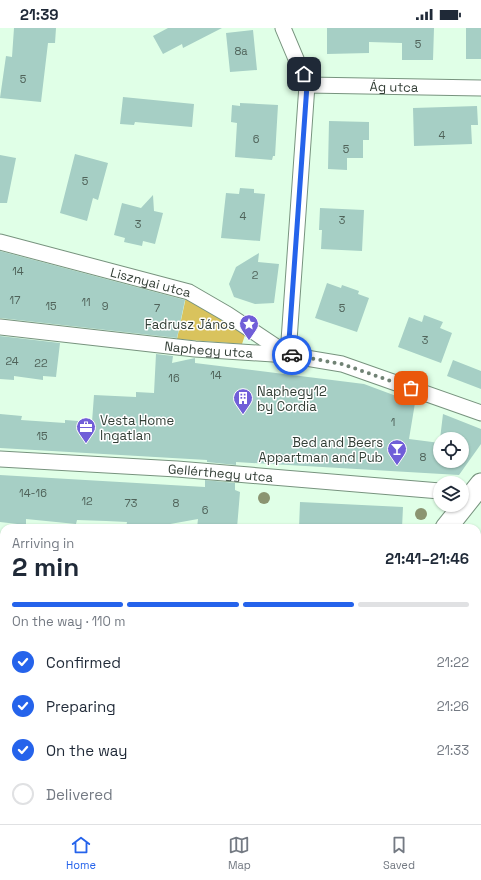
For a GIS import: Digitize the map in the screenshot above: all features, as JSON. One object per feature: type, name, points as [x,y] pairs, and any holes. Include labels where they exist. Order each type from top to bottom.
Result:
[{"type":"street","points":[[283,28],[307,85],[288,355]]},
{"type":"street","name":"Ág utca","points":[[307,85],[481,88]]},
{"type":"street","name":"Lisznyai utca","points":[[0,242],[189,292],[227,314],[288,355]]},
{"type":"street","name":"Naphegy utca","points":[[0,327],[195,349],[288,355],[342,364],[481,413]]},
{"type":"street","name":"Gellérthegy utca","points":[[0,459],[177,468],[433,490]]},
{"type":"street","points":[[449,524],[472,490]]},
{"type":"shaded area","points":[[186,297],[245,335],[242,344],[177,339]]},
{"type":"building","points":[[14,28],[56,28],[55,43],[48,43],[41,102],[0,98],[6,56],[12,57]]},
{"type":"building","points":[[168,28],[222,28],[183,48],[182,44],[163,54],[153,36]]},
{"type":"building","points":[[327,28],[434,28],[433,60],[402,60],[402,43],[369,42],[369,53],[327,54]]},
{"type":"building","points":[[466,28],[481,28],[481,59],[466,59]]},
{"type":"building","points":[[253,30],[257,70],[230,72],[226,33]]},
{"type":"building","points":[[123,97],[194,104],[192,127],[135,122],[134,125],[120,124]]},
{"type":"building","points":[[240,103],[278,105],[275,156],[273,156],[272,160],[235,157],[237,123],[231,122],[232,105],[240,106]]},
{"type":"building","points":[[477,106],[478,125],[471,125],[472,144],[414,146],[413,108]]},
{"type":"building","points":[[329,121],[369,122],[369,140],[363,140],[363,158],[347,158],[347,170],[328,169]]},
{"type":"building","points":[[75,154],[108,163],[98,200],[93,198],[87,221],[60,213]]},
{"type":"building","points":[[0,155],[16,158],[7,203],[0,203]]},
{"type":"building","points":[[240,188],[254,189],[254,193],[265,194],[260,241],[221,238],[226,193],[239,194]]},
{"type":"building","points":[[153,195],[154,211],[163,213],[155,244],[143,241],[142,246],[124,242],[125,238],[114,235],[122,203],[141,208]]},
{"type":"building","points":[[320,208],[364,210],[362,251],[321,249],[322,230],[319,230]]},
{"type":"building","points":[[0,251],[185,300],[177,338],[0,318]]},
{"type":"building","points":[[259,253],[258,262],[279,264],[274,303],[255,304],[234,297],[229,284],[236,267]]},
{"type":"building","points":[[327,283],[341,288],[342,285],[359,291],[358,294],[369,298],[357,332],[315,318]]},
{"type":"building","points":[[424,315],[443,322],[440,328],[452,333],[441,363],[398,347],[409,317],[422,322]]},
{"type":"building","points":[[0,336],[60,343],[56,377],[43,376],[43,380],[14,376],[14,380],[0,379]]},
{"type":"building","points":[[156,354],[173,356],[172,363],[195,358],[195,363],[364,384],[415,403],[409,439],[433,442],[433,468],[464,468],[459,475],[236,462],[236,465],[207,462],[207,460],[0,448],[0,414],[22,416],[21,420],[65,423],[65,420],[92,422],[94,395],[136,397],[136,392],[154,393]]},
{"type":"building","points":[[453,360],[481,371],[481,389],[447,376]]},
{"type":"building","points":[[443,414],[481,429],[481,444],[469,461],[469,432],[441,432]]},
{"type":"building","points":[[0,475],[205,487],[205,480],[235,483],[235,490],[240,492],[237,524],[197,524],[198,519],[170,524],[127,524],[127,522],[77,520],[76,524],[26,519],[26,524],[0,522]]},
{"type":"building","points":[[300,502],[403,507],[402,524],[299,524]]},
{"type":"way so far","points":[[292,355],[342,364],[411,388]]},
{"type":"place","name":"Fadrusz János","points":[[249,341]]},
{"type":"place","name":"Naphegy12 by Cordia","points":[[243,415]]},
{"type":"place","name":"Vesta Home Ingatlan","points":[[86,444]]},
{"type":"place","name":"Bed and Beers Appartman and Pub","points":[[397,466]]},
{"type":"route","points":[[292,355],[288,355],[307,85],[304,74]]}]
